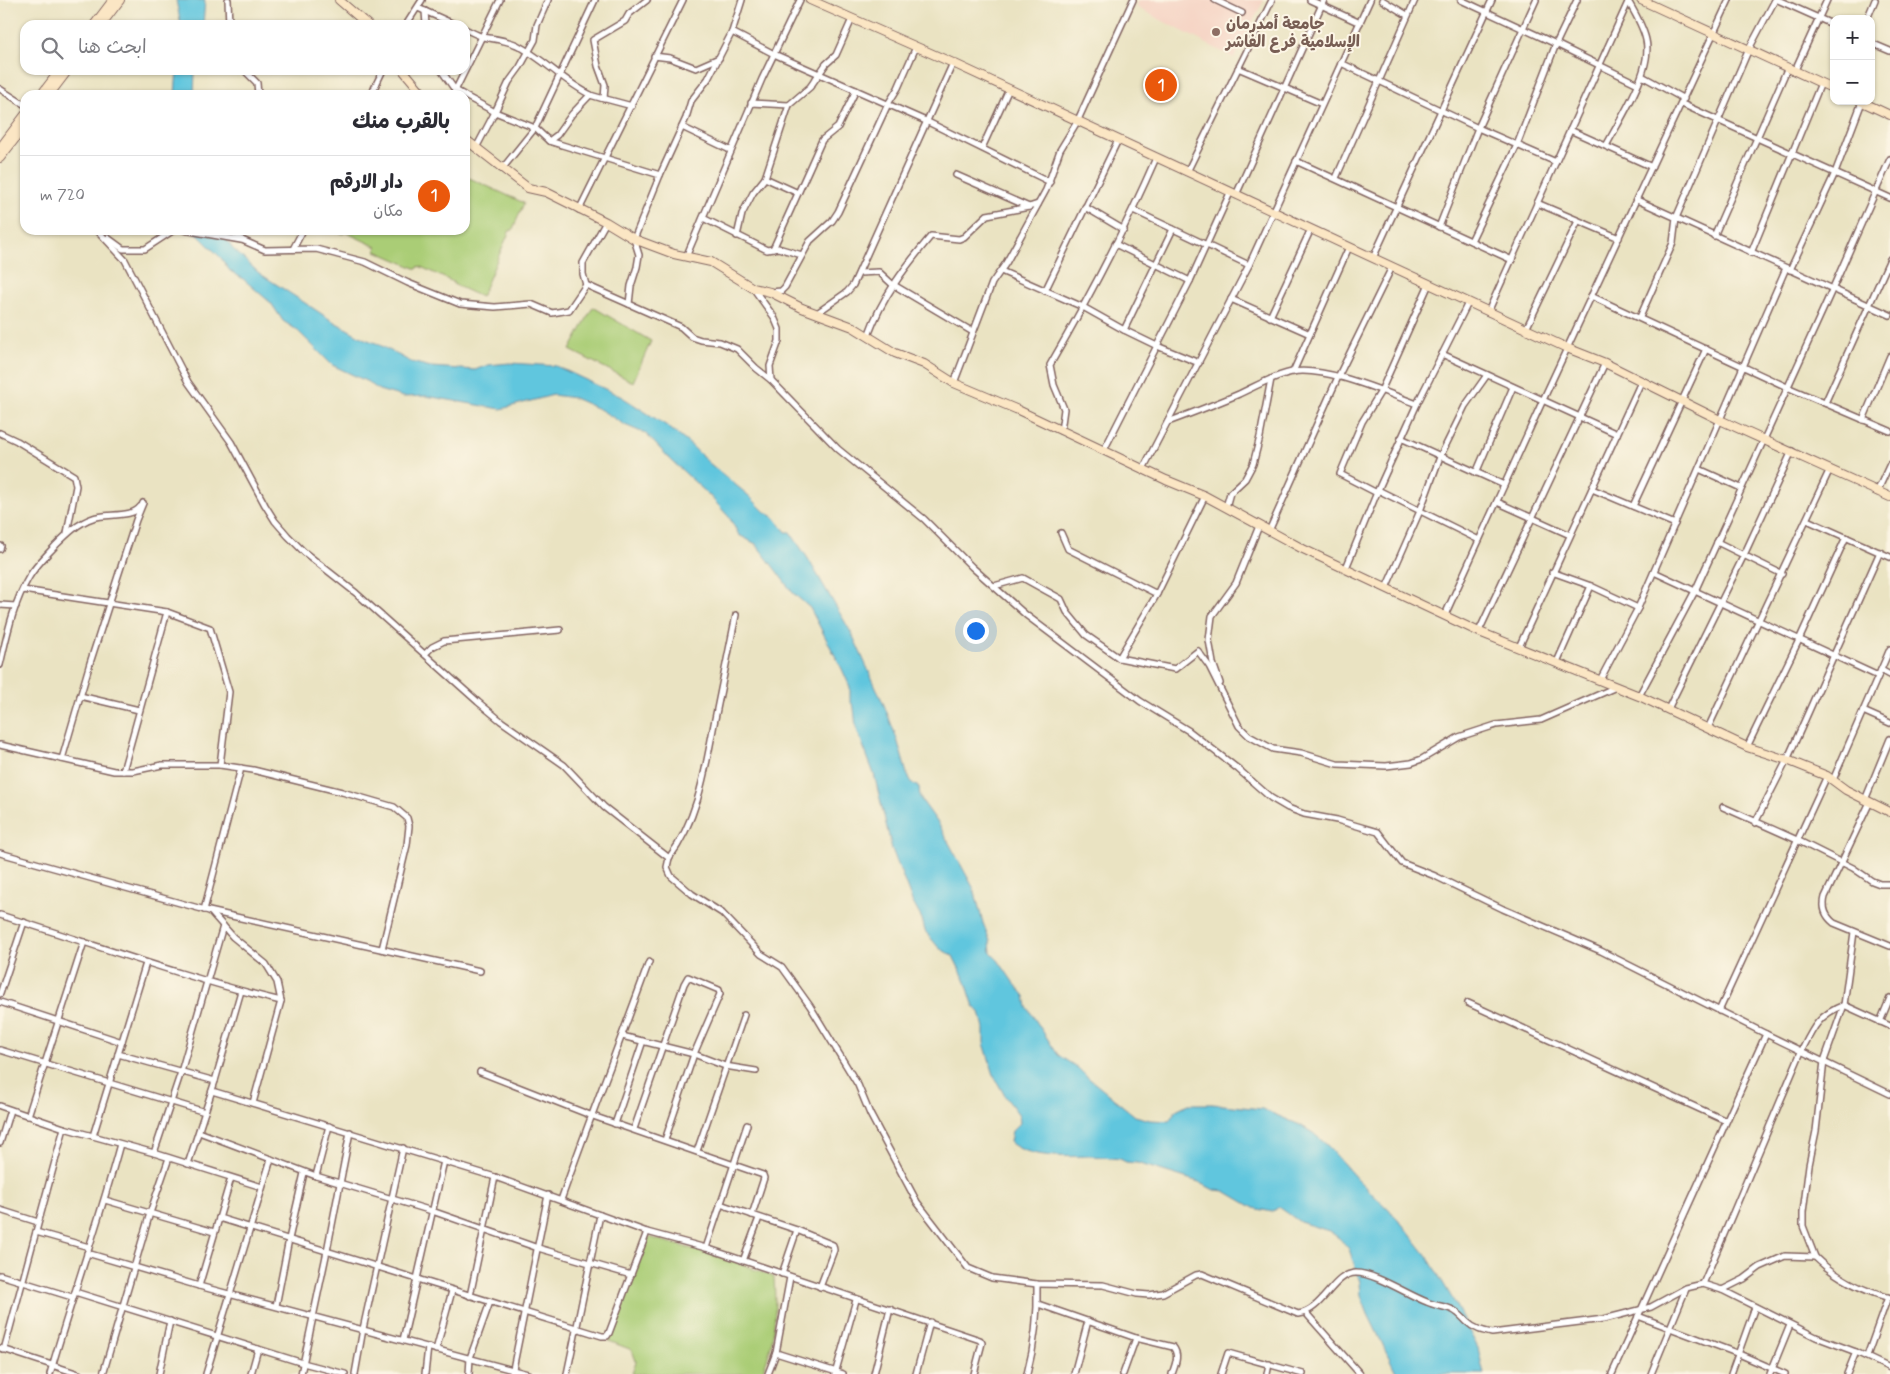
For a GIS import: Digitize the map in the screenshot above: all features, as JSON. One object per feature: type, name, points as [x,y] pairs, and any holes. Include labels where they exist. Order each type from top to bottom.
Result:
[{"type":"street","points":[[98,20],[113,0]]},
{"type":"street","points":[[106,20],[120,0]]},
{"type":"street","points":[[228,0],[229,20]]},
{"type":"street","points":[[339,0],[362,20]]},
{"type":"street","points":[[410,20],[422,0]]},
{"type":"street","points":[[470,61],[500,0]]},
{"type":"street","points":[[475,149],[509,82],[535,40],[538,25],[547,2],[540,0]]},
{"type":"street","points":[[502,169],[535,128],[595,0]]},
{"type":"street","points":[[470,31],[482,37],[508,42],[528,52],[574,86],[590,95],[604,99],[605,85],[598,66],[593,40],[625,21],[629,14],[647,0]]},
{"type":"street","points":[[580,210],[683,0]]},
{"type":"street","points":[[629,304],[630,286],[639,255],[634,239],[694,96],[708,79],[732,32],[742,0]]},
{"type":"street","points":[[686,257],[730,150],[800,0]]},
{"type":"street","points":[[810,0],[953,63],[1468,303],[1567,348],[1605,363],[1720,420],[1764,438],[1890,497]]},
{"type":"street","points":[[954,383],[992,284],[1050,182],[1060,150],[1077,122],[1133,0]]},
{"type":"street","points":[[1215,0],[1242,13]]},
{"type":"street","points":[[1187,172],[1272,0]]},
{"type":"street","points":[[1310,0],[1323,2],[1360,23]]},
{"type":"street","points":[[1143,469],[1249,265],[1370,0]]},
{"type":"street","points":[[1382,0],[1407,15]]},
{"type":"street","points":[[1336,178],[1415,0]]},
{"type":"street","points":[[1461,0],[1638,84]]},
{"type":"street","points":[[1373,258],[1492,0]]},
{"type":"street","points":[[1440,227],[1478,128],[1536,0]]},
{"type":"street","points":[[1470,241],[1517,145],[1556,44],[1577,0]]},
{"type":"street","points":[[1488,312],[1629,0]]},
{"type":"street","points":[[1606,146],[1642,76],[1647,58],[1646,39],[1629,0]]},
{"type":"street","points":[[1641,0],[1830,87]]},
{"type":"street","points":[[1445,615],[1542,400],[1729,0]]},
{"type":"street","points":[[1640,317],[1672,243],[1676,218],[1749,49],[1777,0],[1830,23]]},
{"type":"street","points":[[1714,236],[1756,137],[1827,0]]},
{"type":"street","points":[[1869,15],[1875,0]]},
{"type":"street","points":[[1104,450],[1233,194],[1323,2]]},
{"type":"street","points":[[418,8],[445,20]]},
{"type":"street","points":[[425,11],[426,20]]},
{"type":"street","points":[[737,236],[742,214],[753,193],[765,178],[789,105],[810,87],[826,64],[839,50],[852,20]]},
{"type":"street","points":[[732,32],[774,54],[928,122],[1050,182]]},
{"type":"street","points":[[1875,45],[1890,51]]},
{"type":"street","points":[[770,292],[781,290],[785,287],[813,236],[832,221],[838,212],[916,47]]},
{"type":"street","points":[[654,56],[670,58],[696,68],[719,58]]},
{"type":"street","points":[[817,313],[847,292],[859,273],[953,63]]},
{"type":"street","points":[[1341,64],[1556,162]]},
{"type":"street","points":[[1238,68],[1322,104]]},
{"type":"street","points":[[45,90],[56,75]]},
{"type":"street","points":[[53,90],[64,75]]},
{"type":"street","points":[[249,75],[257,83],[258,90]]},
{"type":"street","points":[[373,90],[381,75]]},
{"type":"street","points":[[407,75],[420,90]]},
{"type":"street","points":[[444,75],[452,90]]},
{"type":"street","points":[[456,90],[463,75]]},
{"type":"street","points":[[1642,76],[1683,101],[1719,119],[1890,198]]},
{"type":"street","points":[[1751,252],[1822,83]]},
{"type":"street","points":[[0,89],[20,102]]},
{"type":"street","points":[[982,148],[1009,89]]},
{"type":"street","points":[[773,249],[822,140],[835,131],[856,90]]},
{"type":"street","points":[[590,95],[632,106]]},
{"type":"street","points":[[549,140],[557,136],[572,114],[590,95]]},
{"type":"street","points":[[470,98],[495,112],[535,128],[549,140],[660,174]]},
{"type":"street","points":[[751,103],[789,105]]},
{"type":"street","points":[[1600,680],[1638,608],[1743,366],[1835,173],[1860,105]]},
{"type":"street","points":[[1868,105],[1890,115]]},
{"type":"street","points":[[0,148],[20,122]]},
{"type":"street","points":[[682,127],[730,150]]},
{"type":"street","points":[[1570,130],[1652,167]]},
{"type":"street","points":[[0,158],[20,132]]},
{"type":"street","points":[[1045,291],[1118,140]]},
{"type":"street","points":[[470,144],[528,188],[546,192],[606,222],[634,239],[674,254],[711,262],[720,266],[752,288],[774,317],[779,329],[779,341],[770,366],[770,380]]},
{"type":"street","points":[[1061,431],[1064,409],[1054,384],[1050,365],[1124,230],[1156,158]]},
{"type":"street","points":[[1639,696],[1695,591],[1890,158]]},
{"type":"street","points":[[1296,161],[1512,260]]},
{"type":"street","points":[[956,175],[1029,208]]},
{"type":"street","points":[[765,178],[798,193]]},
{"type":"street","points":[[1637,200],[1890,315]]},
{"type":"street","points":[[1537,203],[1619,238]]},
{"type":"street","points":[[868,336],[875,316],[892,284],[931,236],[964,237],[987,215],[1029,208],[1039,204]]},
{"type":"street","points":[[1085,207],[1124,230]]},
{"type":"street","points":[[1133,210],[1249,265]]},
{"type":"street","points":[[702,218],[766,250],[778,248],[802,255]]},
{"type":"street","points":[[1526,329],[1578,221]]},
{"type":"street","points":[[213,235],[242,240],[265,250],[316,249],[365,262],[408,283],[460,304],[495,308],[531,304],[552,314],[569,310],[586,285],[583,264],[606,222]]},
{"type":"street","points":[[1124,330],[1173,229]]},
{"type":"street","points":[[1270,317],[1311,229]]},
{"type":"street","points":[[102,235],[125,260],[188,382],[231,442],[275,521],[304,552],[356,593],[493,715],[564,765],[604,807],[669,858]]},
{"type":"street","points":[[104,235],[123,249],[145,249],[166,235]]},
{"type":"street","points":[[238,235],[242,240]]},
{"type":"street","points":[[293,248],[300,235]]},
{"type":"street","points":[[1115,244],[1190,281]]},
{"type":"street","points":[[1293,372],[1349,246]]},
{"type":"street","points":[[1825,403],[1890,259]]},
{"type":"street","points":[[1269,531],[1338,377],[1392,267]]},
{"type":"street","points":[[1001,271],[1083,307],[1157,346],[1199,363]]},
{"type":"street","points":[[859,273],[879,272],[892,284],[973,332]]},
{"type":"street","points":[[1429,284],[1381,391],[1362,422],[1340,474],[1479,540]]},
{"type":"street","points":[[586,285],[681,327],[692,337],[720,342],[737,349],[838,449],[924,519],[972,567],[1033,621],[1140,701],[1189,731],[1238,769],[1271,798],[1288,808],[1304,814],[1337,820],[1378,832],[1402,863],[1601,951],[1801,1052],[1824,1061],[1890,1094]]},
{"type":"street","points":[[752,288],[770,292],[795,305],[853,327],[895,353],[924,364],[954,383],[1018,410],[1205,496],[1269,531],[1479,631],[1639,696],[1747,747],[1787,760],[1830,778],[1846,790],[1890,812]]},
{"type":"street","points":[[1591,296],[1640,317],[1787,387],[1890,431]]},
{"type":"street","points":[[1231,300],[1310,334]]},
{"type":"street","points":[[1346,568],[1416,404],[1468,303]]},
{"type":"street","points":[[1633,506],[1706,349]]},
{"type":"street","points":[[1442,354],[1617,434]]},
{"type":"street","points":[[1863,420],[1890,356]]},
{"type":"street","points":[[1479,631],[1605,363]]},
{"type":"street","points":[[1168,422],[1271,379],[1293,372],[1338,377],[1416,404]]},
{"type":"street","points":[[1386,588],[1420,511],[1440,457],[1465,406],[1487,375]]},
{"type":"street","points":[[1226,507],[1230,493],[1244,479],[1253,464],[1271,379]]},
{"type":"street","points":[[1518,647],[1641,382]]},
{"type":"street","points":[[1476,473],[1513,387]]},
{"type":"street","points":[[0,433],[17,441],[74,476],[76,486],[67,534]]},
{"type":"street","points":[[1401,438],[1504,485]]},
{"type":"street","points":[[1668,709],[1744,556],[1792,451]]},
{"type":"street","points":[[1878,492],[1890,464]]},
{"type":"street","points":[[1699,469],[1741,488]]},
{"type":"street","points":[[1708,728],[1830,469]]},
{"type":"street","points":[[1592,489],[1675,524]]},
{"type":"street","points":[[1119,658],[1156,594],[1205,496]]},
{"type":"street","points":[[1497,502],[1570,535]]},
{"type":"street","points":[[0,665],[16,606],[38,564],[76,526],[99,516],[134,513],[143,503],[80,696],[62,759]]},
{"type":"street","points":[[1807,520],[1890,557]]},
{"type":"street","points":[[1226,700],[1213,663],[1209,640],[1212,616],[1236,583],[1259,526]]},
{"type":"street","points":[[1061,533],[1068,549],[1156,594]]},
{"type":"street","points":[[1747,747],[1846,537]]},
{"type":"street","points":[[1717,542],[1782,574]]},
{"type":"street","points":[[1755,823],[1787,760],[1880,552]]},
{"type":"street","points":[[1552,572],[1591,586],[1638,608]]},
{"type":"street","points":[[1654,572],[1878,676]]},
{"type":"street","points":[[994,586],[1023,578],[1061,599],[1067,612],[1086,635],[1119,658],[1175,669],[1198,651],[1209,666],[1239,726],[1249,736],[1273,749],[1301,753],[1337,764],[1386,766],[1411,763],[1422,759],[1459,737],[1496,725],[1548,718],[1616,687]]},
{"type":"street","points":[[1557,662],[1591,586]]},
{"type":"street","points":[[23,590],[167,612],[207,626],[211,631],[229,692],[220,765]]},
{"type":"street","points":[[0,605],[16,606]]},
{"type":"street","points":[[123,772],[167,612]]},
{"type":"street","points":[[736,615],[697,803],[688,829],[669,858],[667,867],[671,876],[692,894],[722,913],[761,954],[782,966],[810,1006],[858,1085],[870,1114],[917,1202],[968,1268],[992,1278],[1037,1284],[1103,1284],[1137,1294],[1149,1295],[1163,1293],[1196,1275],[1202,1274],[1298,1314],[1306,1313],[1317,1305],[1341,1279],[1348,1274],[1356,1273],[1378,1279],[1429,1303],[1454,1310],[1474,1327],[1492,1333],[1604,1319],[1651,1307],[1686,1288],[1703,1284],[1722,1290],[1790,1325],[1867,1356],[1890,1371]]},
{"type":"street","points":[[425,654],[432,646],[444,641],[560,630]]},
{"type":"street","points":[[1719,1011],[1797,840],[1863,711],[1890,649]]},
{"type":"street","points":[[1881,670],[1890,675]]},
{"type":"street","points":[[80,696],[139,710]]},
{"type":"street","points":[[1863,711],[1890,723]]},
{"type":"street","points":[[1890,739],[1867,801],[1826,897],[1824,910],[1834,923],[1890,946]]},
{"type":"street","points":[[0,745],[123,772],[162,765],[220,765],[241,768],[394,807],[407,818],[409,826],[406,853],[382,949]]},
{"type":"street","points":[[1883,755],[1890,758]]},
{"type":"street","points":[[204,910],[241,768]]},
{"type":"street","points":[[1723,807],[1842,862],[1872,881],[1880,884],[1890,884]]},
{"type":"street","points":[[0,853],[204,910],[480,971]]},
{"type":"street","points":[[210,911],[239,943],[266,964],[277,982],[281,1001],[253,1103]]},
{"type":"street","points":[[0,914],[146,962],[281,1001]]},
{"type":"street","points":[[0,994],[24,922]]},
{"type":"street","points":[[154,1153],[172,1102],[223,926]]},
{"type":"street","points":[[1854,932],[1844,1006],[1824,1061],[1819,1111],[1808,1165],[1803,1226],[1815,1257],[1828,1270],[1853,1283],[1889,1297],[1867,1356]]},
{"type":"street","points":[[28,1116],[84,942]]},
{"type":"street","points":[[93,1136],[146,962]]},
{"type":"street","points":[[561,1200],[590,1115],[649,962]]},
{"type":"street","points":[[634,1129],[688,977],[720,992],[694,1054],[665,1140]]},
{"type":"street","points":[[188,1164],[212,1091],[241,991]]},
{"type":"street","points":[[1880,1022],[1890,998]]},
{"type":"street","points":[[0,1002],[122,1042]]},
{"type":"street","points":[[1468,1003],[1726,1121]]},
{"type":"street","points":[[1703,1284],[1801,1052],[1815,1025],[1823,1016],[1844,1006],[1890,1026]]},
{"type":"street","points":[[698,1151],[744,1015]]},
{"type":"street","points":[[1612,1374],[1766,1034]]},
{"type":"street","points":[[622,1036],[663,1045],[726,1066],[756,1071]]},
{"type":"street","points":[[615,1124],[643,1041]]},
{"type":"street","points":[[0,1050],[205,1112]]},
{"type":"street","points":[[118,1054],[215,1081]]},
{"type":"street","points":[[480,1072],[590,1115],[698,1151],[764,1176],[752,1216]]},
{"type":"street","points":[[212,1091],[495,1177],[647,1232],[706,1248],[982,1341],[974,1374]]},
{"type":"street","points":[[0,1106],[64,1128],[154,1153],[262,1187]]},
{"type":"street","points":[[0,1143],[10,1110]]},
{"type":"street","points":[[706,1248],[746,1125]]},
{"type":"street","points":[[316,1176],[329,1126]]},
{"type":"street","points":[[64,1128],[2,1349],[79,1374]]},
{"type":"street","points":[[199,1132],[340,1184],[432,1212],[538,1248],[631,1275]]},
{"type":"street","points":[[301,1374],[328,1251],[350,1132]]},
{"type":"street","points":[[50,1374],[105,1200],[120,1144]]},
{"type":"street","points":[[355,1374],[402,1148]]},
{"type":"street","points":[[103,1374],[150,1213],[169,1158]]},
{"type":"street","points":[[206,1374],[271,1160]]},
{"type":"street","points":[[402,1340],[444,1161]]},
{"type":"street","points":[[276,1306],[304,1172]]},
{"type":"street","points":[[470,1296],[495,1177]]},
{"type":"street","points":[[199,1286],[231,1178]]},
{"type":"street","points":[[513,1372],[548,1195]]},
{"type":"street","points":[[105,1200],[214,1232]]},
{"type":"street","points":[[720,1204],[797,1230],[835,1246],[820,1287]]},
{"type":"street","points":[[0,1210],[38,1222]]},
{"type":"street","points":[[568,1374],[589,1262],[600,1215]]},
{"type":"street","points":[[219,1218],[452,1291],[606,1336],[609,1333],[647,1232]]},
{"type":"street","points":[[744,1261],[759,1218]]},
{"type":"street","points":[[782,1274],[797,1230]]},
{"type":"street","points":[[36,1232],[199,1286],[470,1358],[513,1372],[528,1374]]},
{"type":"street","points":[[1722,1290],[1785,1256],[1815,1257]]},
{"type":"street","points":[[0,1275],[122,1307],[217,1335],[324,1371],[344,1374]]},
{"type":"street","points":[[768,1374],[776,1353],[790,1277]]},
{"type":"street","points":[[1027,1374],[1034,1344],[1038,1304],[1037,1284]]},
{"type":"street","points":[[1651,1374],[1686,1288]]},
{"type":"street","points":[[436,1350],[452,1291]]},
{"type":"street","points":[[835,1373],[856,1300]]},
{"type":"street","points":[[469,1374],[470,1358],[490,1302]]},
{"type":"street","points":[[1038,1304],[1136,1338],[1173,1348],[1177,1356],[1172,1374]]},
{"type":"street","points":[[1731,1374],[1755,1307]]},
{"type":"street","points":[[874,1374],[890,1309]]},
{"type":"street","points":[[1306,1313],[1360,1374]]},
{"type":"street","points":[[1638,1316],[1739,1354],[1771,1371],[1785,1374]]},
{"type":"street","points":[[159,1374],[170,1321]]},
{"type":"street","points":[[916,1374],[930,1322]]},
{"type":"street","points":[[1074,1374],[1088,1322]]},
{"type":"street","points":[[1771,1371],[1790,1325]]},
{"type":"street","points":[[1123,1374],[1136,1338]]},
{"type":"street","points":[[425,1374],[428,1348]]},
{"type":"street","points":[[251,1374],[258,1349]]},
{"type":"street","points":[[1847,1374],[1856,1352]]},
{"type":"street","points":[[776,1353],[843,1374]]},
{"type":"street","points":[[1221,1374],[1228,1353],[1300,1374]]},
{"type":"street","points":[[1267,1374],[1269,1364]]},
{"type":"shaded area","name":"جامعة أمدرمان الإسلامية فرع الفاشر","points":[[1139,0],[1264,0],[1234,58],[1136,7]]},
{"type":"green space","points":[[470,178],[524,203],[481,297],[419,266],[417,269],[376,251],[377,247],[351,235],[470,235]]},
{"type":"green space","points":[[593,307],[651,341],[633,382],[570,350]]},
{"type":"green space","points":[[649,1237],[725,1258],[774,1277],[774,1327],[770,1351],[761,1374],[632,1374],[636,1361],[632,1350],[609,1341]]},
{"type":"water","points":[[176,0],[205,0],[203,20],[180,20]]},
{"type":"water","points":[[177,75],[195,75],[194,90],[175,90]]},
{"type":"water","points":[[198,235],[224,235],[232,248],[259,273],[331,320],[411,362],[431,367],[475,370],[488,365],[510,363],[556,366],[622,397],[667,426],[748,495],[765,512],[774,517],[786,532],[790,532],[807,557],[852,634],[884,705],[897,739],[907,774],[913,784],[919,787],[920,798],[938,823],[974,889],[990,941],[991,953],[1025,996],[1027,1007],[1058,1055],[1078,1068],[1135,1116],[1150,1120],[1169,1121],[1176,1110],[1189,1104],[1212,1104],[1262,1109],[1300,1125],[1313,1133],[1328,1146],[1356,1178],[1397,1218],[1427,1256],[1452,1298],[1478,1348],[1484,1374],[1397,1374],[1361,1296],[1360,1282],[1349,1249],[1329,1231],[1300,1222],[1279,1207],[1272,1212],[1254,1208],[1225,1191],[1214,1190],[1199,1182],[1137,1163],[1097,1156],[1037,1154],[1017,1147],[1010,1142],[1012,1131],[1020,1123],[1019,1115],[995,1078],[984,1043],[984,1028],[980,1012],[974,1007],[966,982],[953,956],[939,948],[925,931],[922,919],[912,901],[892,849],[874,774],[856,727],[854,708],[850,700],[850,687],[842,669],[810,608],[793,593],[756,544],[739,535],[729,517],[709,495],[646,434],[574,398],[553,395],[501,409],[426,396],[403,397],[379,390],[368,382],[332,365],[297,330],[283,321],[271,303],[242,278],[230,271],[221,258]]},
{"type":"place","name":"جامعة أمدرمان الإسلامية فرع الفاشر","points":[[1216,32]]},
{"type":"place","name":"دار الارقم","points":[[1161,85]]}]
